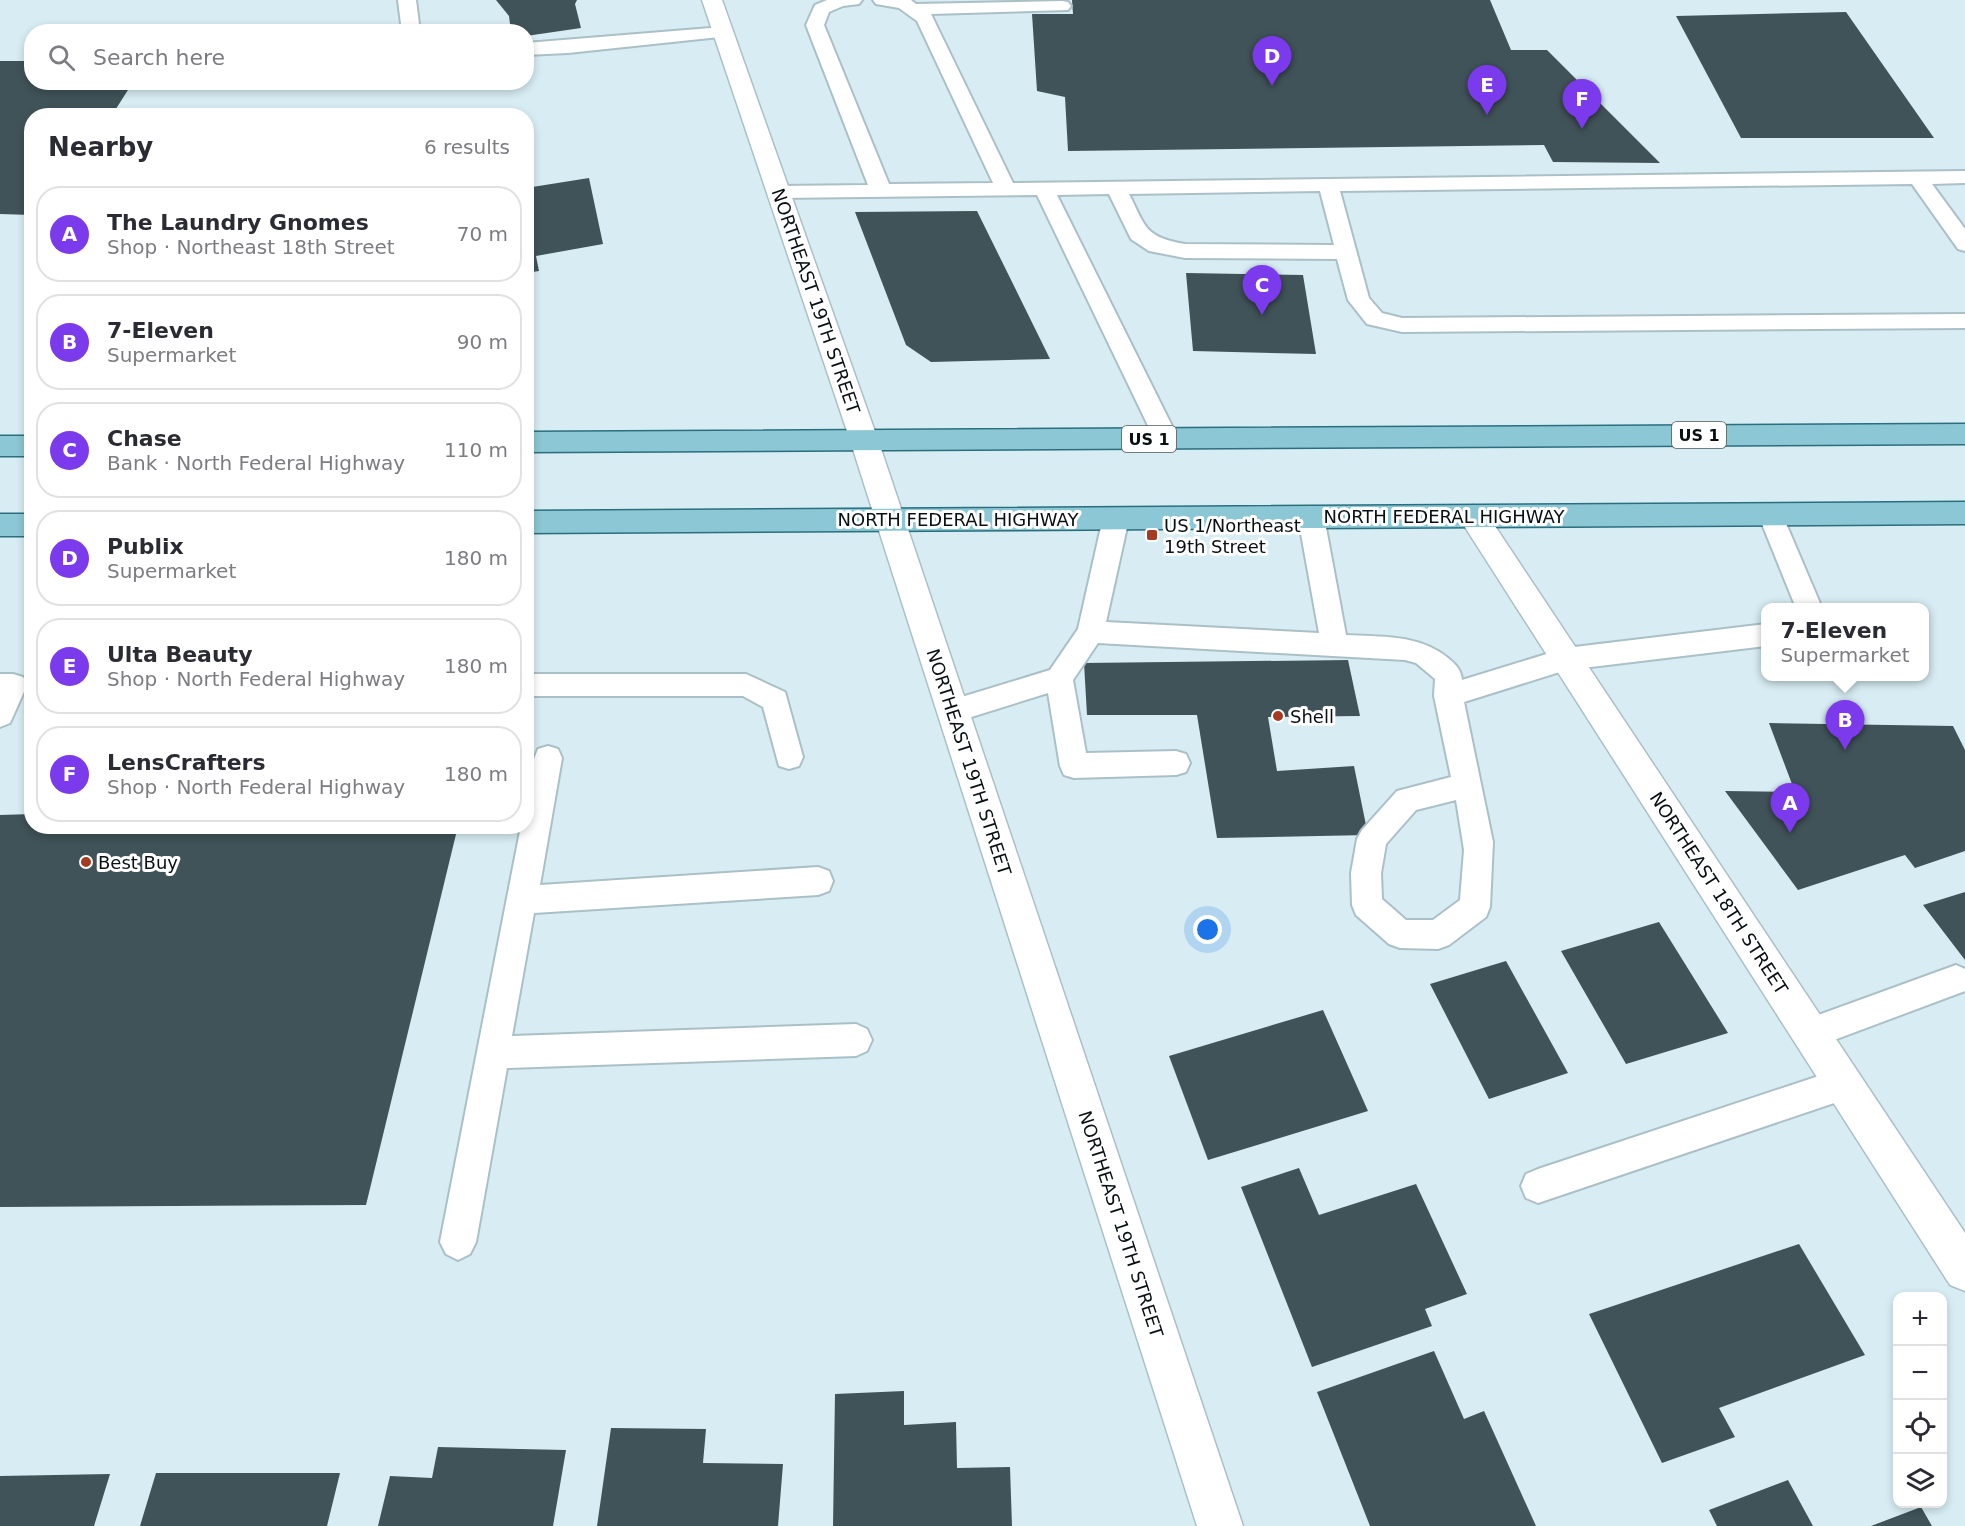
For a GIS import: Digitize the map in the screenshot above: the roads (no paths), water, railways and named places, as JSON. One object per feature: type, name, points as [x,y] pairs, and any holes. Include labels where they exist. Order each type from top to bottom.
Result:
[{"type":"main road","name":"US 1","points":[[534,442],[1965,434]]},
{"type":"main road","points":[[0,446],[24,446]]},
{"type":"main road","name":"NORTH FEDERAL HIGHWAY","points":[[534,522],[1965,513]]},
{"type":"main road","points":[[0,525],[24,525]]},
{"type":"street","name":"NORTHEAST 19TH STREET","points":[[712,0],[864,440],[1220,1526]]},
{"type":"street","name":"NORTHEAST 18TH STREET","points":[[1473,516],[1965,1270]]},
{"type":"lane","points":[[407,0],[410,24]]},
{"type":"lane","points":[[853,0],[840,1],[821,9],[815,25],[881,191]]},
{"type":"lane","points":[[882,0],[904,3],[925,18],[1006,190]]},
{"type":"lane","points":[[912,9],[1062,6]]},
{"type":"lane","points":[[534,49],[723,32]]},
{"type":"lane","points":[[778,192],[1965,177]]},
{"type":"lane","points":[[1918,178],[1965,244]]},
{"type":"lane","points":[[1328,185],[1359,300],[1375,319],[1402,325],[1965,321]]},
{"type":"lane","points":[[1116,188],[1138,234],[1156,246],[1185,251],[1346,252]]},
{"type":"lane","points":[[1044,189],[1166,438]]},
{"type":"lane","points":[[1770,514],[1807,603]]},
{"type":"lane","points":[[1311,517],[1334,645]]},
{"type":"lane","points":[[952,711],[1059,678],[1091,632],[1116,518]]},
{"type":"lane","points":[[1091,632],[1405,649],[1425,655],[1448,674],[1448,696],[1467,785],[1479,845],[1475,907],[1438,935],[1400,934],[1368,905],[1366,873],[1372,839],[1407,800],[1467,785]]},
{"type":"lane","points":[[1448,696],[1566,660],[1761,635]]},
{"type":"lane","points":[[1059,678],[1074,766],[1176,763]]},
{"type":"lane","points":[[0,685],[13,685],[0,715]]},
{"type":"lane","points":[[534,685],[746,685],[775,700],[789,757]]},
{"type":"lane","points":[[534,832],[548,758]]},
{"type":"lane","points":[[459,1242],[534,834]]},
{"type":"lane","points":[[521,900],[818,880]]},
{"type":"lane","points":[[1810,1033],[1956,980]]},
{"type":"lane","points":[[494,1053],[856,1040]]},
{"type":"lane","points":[[1538,1186],[1843,1084]]},
{"type":"place","name":"Publix","points":[[1272,86]]},
{"type":"place","name":"Ulta Beauty","points":[[1487,115]]},
{"type":"place","name":"LensCrafters","points":[[1582,129]]},
{"type":"place","name":"Chase","points":[[1262,315]]},
{"type":"place","name":"US 1/Northeast 19th Street","points":[[1152,535]]},
{"type":"place","name":"Shell","points":[[1278,716]]},
{"type":"place","name":"7-Eleven","points":[[1845,750]]},
{"type":"place","name":"The Laundry Gnomes","points":[[1790,833]]},
{"type":"place","name":"Best Buy","points":[[86,862]]}]
